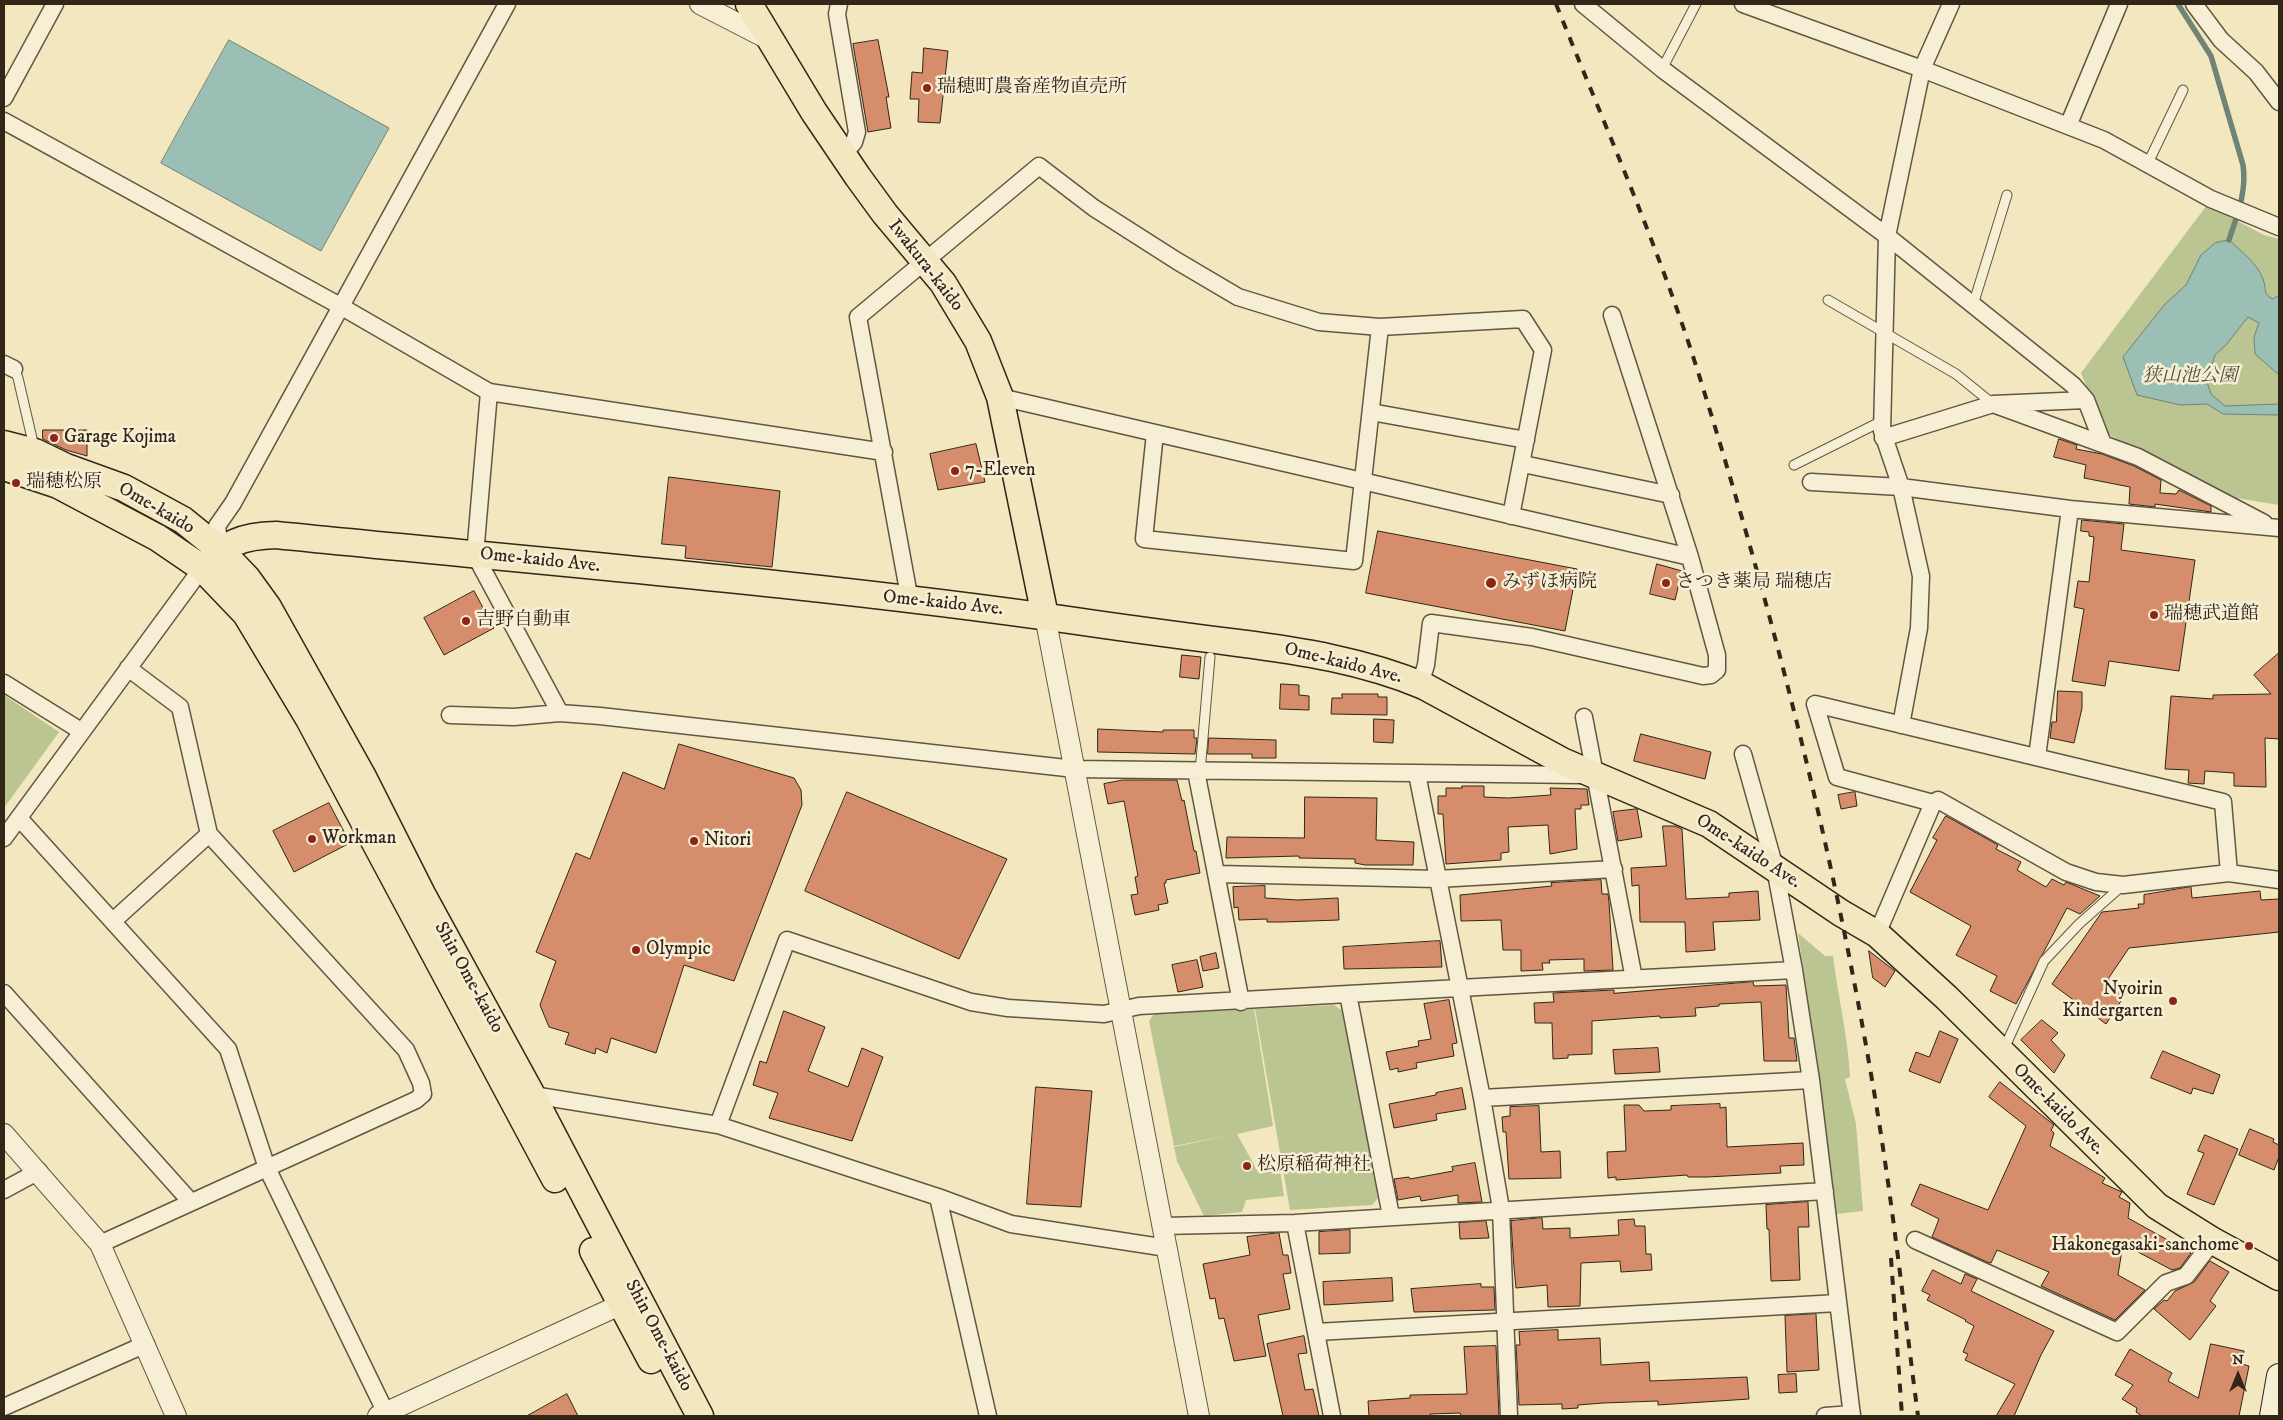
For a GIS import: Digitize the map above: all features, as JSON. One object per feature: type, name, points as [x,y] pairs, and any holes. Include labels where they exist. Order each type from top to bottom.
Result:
[{"type":"main road","name":"Iwakura-kaido","points":[[749,4],[843,155],[885,214],[953,297],[986,358],[1000,397],[1045,616]]},
{"type":"main road","name":"Ome-kaido","points":[[4,444],[35,452],[66,467],[124,488],[183,520],[220,550]]},
{"type":"main road","name":"Ome-kaido","points":[[4,467],[58,485],[158,538],[202,568]]},
{"type":"main road","name":"Ome-kaido Ave.","points":[[202,568],[220,550],[247,537],[276,535],[910,600],[1045,616],[1305,652],[1373,668],[1420,684],[1533,746],[1595,776],[1709,824],[1877,934],[1947,998],[2157,1206],[2213,1241],[2279,1277]]},
{"type":"main road","name":"Shin Ome-kaido","points":[[220,550],[247,578],[268,606],[363,777],[424,896],[523,1100]]},
{"type":"main road","name":"Shin Ome-kaido","points":[[202,568],[246,614],[309,719],[523,1100],[583,1196],[680,1416]]},
{"type":"main road","name":"Shin Ome-kaido","points":[[630,1300],[700,1416]]},
{"type":"main road","points":[[2272,1416],[2279,1376]]},
{"type":"street","points":[[4,98],[55,4]]},
{"type":"street","points":[[220,550],[217,526],[232,503],[342,307],[507,4]]},
{"type":"street","points":[[700,4],[770,40]]},
{"type":"street","points":[[839,4],[837,14],[857,132],[854,142],[843,155]]},
{"type":"street","points":[[1583,4],[1662,69],[1887,236],[2072,385],[2086,400],[2103,444]]},
{"type":"street","points":[[1742,4],[1922,69],[2104,140],[2211,199],[2279,227]]},
{"type":"street","points":[[1901,725],[1919,628],[1921,576],[1901,487],[1883,429],[1887,236],[1922,69],[1951,4]]},
{"type":"street","points":[[2068,126],[2119,4]]},
{"type":"street","points":[[2194,4],[2221,40],[2256,72],[2279,102]]},
{"type":"street","points":[[4,121],[342,307],[489,392],[884,452]]},
{"type":"street","points":[[910,600],[858,317],[1039,166],[1094,208],[1238,297],[1320,322],[1380,327],[1523,319],[1543,350],[1523,464],[1511,516]]},
{"type":"street","points":[[1420,684],[1426,665],[1431,623],[1532,637],[1694,674],[1711,675],[1716,670],[1717,655],[1690,557],[1612,315]]},
{"type":"street","points":[[1155,433],[1144,539],[1354,561],[1380,327]]},
{"type":"street","points":[[489,392],[475,555],[560,713]]},
{"type":"street","points":[[1000,397],[1690,557]]},
{"type":"street","points":[[1883,429],[1993,404],[2086,400]]},
{"type":"street","points":[[1993,404],[2138,458],[2276,528]]},
{"type":"street","points":[[1370,412],[1526,440]]},
{"type":"street","points":[[1523,464],[1671,495]]},
{"type":"street","points":[[1812,482],[1901,487],[2070,509],[2276,528]]},
{"type":"street","points":[[2037,757],[2070,509]]},
{"type":"street","points":[[4,838],[202,568]]},
{"type":"street","points":[[1045,616],[1199,1416]]},
{"type":"street","points":[[100,1244],[190,1201],[416,1100],[423,1094],[421,1083],[406,1050],[209,834],[180,707],[128,668]]},
{"type":"street","points":[[4,683],[81,731]]},
{"type":"street","points":[[1934,803],[1837,777],[1815,704],[2223,802],[2229,873]]},
{"type":"street","points":[[450,715],[514,717],[560,713],[1075,769],[1595,776]]},
{"type":"street","points":[[1584,717],[1634,978]]},
{"type":"street","points":[[1743,754],[1775,868],[1794,970],[1811,1080],[1825,1191],[1852,1415],[1825,1416]]},
{"type":"street","points":[[1198,772],[1240,1002]]},
{"type":"street","points":[[1417,774],[1482,1098],[1501,1209],[1509,1416]]},
{"type":"street","points":[[1877,934],[1934,803],[1938,800],[2066,872],[2096,882],[2123,884],[2229,873],[2279,880]]},
{"type":"street","points":[[19,818],[228,1049],[267,1168],[384,1415],[630,1300]]},
{"type":"street","points":[[113,921],[209,834]]},
{"type":"street","points":[[1216,874],[1437,878],[1614,869]]},
{"type":"street","points":[[718,1126],[788,940],[972,1002],[1008,1008],[1104,1014],[1139,1006],[1240,1002],[1348,994],[1794,970]]},
{"type":"street","points":[[4,993],[190,1201]]},
{"type":"street","points":[[1348,994],[1391,1216]]},
{"type":"street","points":[[1482,1098],[1811,1080]]},
{"type":"street","points":[[523,1100],[539,1096],[635,1110],[718,1126],[938,1197],[1011,1224],[1167,1248]]},
{"type":"street","points":[[4,1134],[100,1244],[146,1344],[176,1416]]},
{"type":"street","points":[[4,1190],[38,1171]]},
{"type":"street","points":[[1163,1226],[1295,1223],[1501,1209],[1825,1191]]},
{"type":"street","points":[[938,1197],[988,1416]]},
{"type":"street","points":[[1295,1223],[1332,1416]]},
{"type":"street","points":[[1915,1240],[2117,1332],[2166,1283],[2186,1276],[2213,1241]]},
{"type":"street","points":[[1316,1332],[1838,1303]]},
{"type":"street","points":[[4,1407],[146,1344]]},
{"type":"lane","points":[[1662,69],[1696,4]]},
{"type":"lane","points":[[2148,163],[2183,90]]},
{"type":"lane","points":[[1973,305],[2007,195]]},
{"type":"lane","points":[[1828,300],[1956,374],[1993,404]]},
{"type":"lane","points":[[9,367],[18,378],[35,452]]},
{"type":"lane","points":[[1794,465],[1883,429]]},
{"type":"lane","points":[[1198,772],[1210,657]]},
{"type":"lane","points":[[2002,1053],[2044,962],[2079,924],[2123,884]]},
{"type":"green space","name":"狭山池公園","points":[[2207,205],[2264,235],[2279,239],[2279,505],[2230,497],[2105,433],[2081,373]]},
{"type":"green space","points":[[4,695],[59,732],[4,808]]},
{"type":"green space","points":[[1798,933],[1825,956],[1833,956],[1847,1047],[1850,1077],[1845,1079],[1856,1124],[1863,1211],[1836,1214],[1820,1081]]},
{"type":"green space","points":[[1334,1005],[1343,1011],[1378,1198],[1372,1205],[1290,1210],[1255,1009]]},
{"type":"green space","points":[[1254,1009],[1273,1126],[1237,1134],[1258,1172],[1280,1170],[1284,1196],[1246,1200],[1242,1212],[1204,1216],[1177,1161],[1174,1147],[1230,1135],[1174,1146],[1149,1021],[1154,1014]]},
{"type":"water","points":[[229,40],[389,128],[321,251],[161,163]]},
{"type":"water","points":[[2229,240],[2261,273],[2267,295],[2273,299],[2279,295],[2279,375],[2255,354],[2254,337],[2259,323],[2248,317],[2226,345],[2215,355],[2207,382],[2211,394],[2225,406],[2279,404],[2279,415],[2223,414],[2207,404],[2180,405],[2137,395],[2123,357],[2165,304],[2186,285],[2201,255],[2215,243]]},
{"type":"building","points":[[878,40],[889,97],[886,97],[891,128],[868,132],[853,44]]},
{"type":"building","points":[[924,48],[948,51],[940,123],[918,122],[919,99],[910,99],[912,72],[922,73]]},
{"type":"building","points":[[43,430],[87,430],[87,456],[66,450],[43,439]]},
{"type":"building","points":[[2059,439],[2077,445],[2076,449],[2102,454],[2134,466],[2161,480],[2160,493],[2176,494],[2179,490],[2211,506],[2211,512],[2155,504],[2155,507],[2129,504],[2130,487],[2084,478],[2086,465],[2054,457]]},
{"type":"building","points":[[976,444],[985,482],[938,490],[930,454]]},
{"type":"building","points":[[669,477],[780,491],[772,567],[685,558],[686,546],[662,544]]},
{"type":"building","points":[[2082,520],[2124,524],[2121,550],[2195,560],[2179,671],[2109,661],[2105,686],[2072,681],[2084,609],[2074,607],[2078,581],[2089,582],[2094,537],[2089,536],[2089,532],[2081,531]]},
{"type":"building","points":[[1378,531],[1577,569],[1565,631],[1366,593]]},
{"type":"building","points":[[1657,564],[1682,571],[1675,600],[1650,594]]},
{"type":"building","points":[[474,591],[494,628],[444,655],[424,618]]},
{"type":"building","points":[[2279,653],[2279,739],[2265,738],[2266,787],[2234,786],[2234,773],[2205,771],[2204,784],[2188,783],[2189,770],[2165,769],[2171,696],[2213,699],[2213,695],[2271,694],[2254,675]]},
{"type":"building","points":[[1182,655],[1201,657],[1199,679],[1180,677]]},
{"type":"building","points":[[1281,684],[1299,685],[1299,695],[1309,696],[1309,710],[1280,709]]},
{"type":"building","points":[[2058,691],[2082,692],[2082,708],[2074,743],[2050,738],[2052,722],[2056,722]]},
{"type":"building","points":[[1342,694],[1378,694],[1378,697],[1387,697],[1387,715],[1331,714],[1332,698],[1342,698]]},
{"type":"building","points":[[1374,719],[1394,720],[1393,743],[1374,742]]},
{"type":"building","points":[[1098,729],[1163,732],[1163,730],[1194,730],[1194,738],[1197,738],[1195,754],[1098,752]]},
{"type":"building","points":[[1641,734],[1711,752],[1705,779],[1634,761]]},
{"type":"building","points":[[1209,738],[1276,740],[1276,758],[1252,758],[1252,754],[1208,754]]},
{"type":"building","points":[[679,744],[794,778],[801,790],[802,805],[734,981],[684,965],[656,1053],[611,1038],[607,1053],[596,1048],[595,1054],[565,1044],[569,1033],[549,1027],[540,1005],[556,961],[536,952],[576,853],[590,859],[623,772],[664,789]]},
{"type":"building","points":[[1123,780],[1177,780],[1182,801],[1184,800],[1200,873],[1166,880],[1166,883],[1164,883],[1168,903],[1158,905],[1159,910],[1135,915],[1131,895],[1138,894],[1135,877],[1138,876],[1124,801],[1108,804],[1104,784]]},
{"type":"building","points":[[1462,786],[1484,786],[1484,797],[1508,798],[1551,795],[1550,788],[1587,789],[1589,805],[1581,805],[1581,809],[1575,809],[1577,849],[1550,854],[1548,825],[1508,827],[1509,852],[1501,853],[1501,860],[1446,864],[1443,814],[1438,814],[1438,796],[1446,796],[1446,788],[1462,788]]},
{"type":"building","points":[[847,792],[1007,859],[959,959],[805,891]]},
{"type":"building","points":[[1855,792],[1857,806],[1841,809],[1838,795]]},
{"type":"building","points":[[1305,797],[1377,798],[1376,840],[1414,842],[1413,865],[1365,865],[1355,863],[1355,859],[1299,858],[1299,856],[1226,858],[1227,837],[1304,838]]},
{"type":"building","points":[[329,803],[350,843],[294,872],[273,831]]},
{"type":"building","points":[[1637,809],[1642,837],[1618,841],[1613,812]]},
{"type":"building","points":[[1946,816],[1998,845],[1996,849],[2021,862],[2017,870],[2046,887],[2052,879],[2064,885],[2066,882],[2100,896],[2080,914],[2067,908],[2016,1004],[1990,991],[1997,976],[1956,955],[1971,926],[1910,892],[1937,840],[1933,838]]},
{"type":"building","points":[[1663,826],[1675,826],[1682,829],[1686,899],[1729,897],[1729,893],[1758,891],[1760,920],[1713,922],[1715,950],[1686,952],[1685,922],[1640,922],[1639,885],[1632,886],[1631,868],[1666,866]]},
{"type":"building","points":[[1601,880],[1602,894],[1608,894],[1613,970],[1584,971],[1584,959],[1549,960],[1550,963],[1542,963],[1543,970],[1521,971],[1521,950],[1503,950],[1501,920],[1461,921],[1460,895],[1552,886],[1551,883]]},
{"type":"building","points":[[1265,886],[1265,898],[1298,900],[1338,898],[1339,920],[1267,922],[1267,919],[1239,920],[1238,907],[1234,908],[1233,887]]},
{"type":"building","points":[[2191,887],[2192,898],[2260,891],[2261,900],[2279,899],[2279,932],[2129,948],[2108,979],[2127,992],[2106,1024],[2052,984],[2102,912],[2139,908],[2138,904],[2144,904],[2144,895]]},
{"type":"building","points":[[1440,941],[1442,967],[1344,969],[1343,947]]},
{"type":"building","points":[[1869,951],[1895,971],[1885,987],[1873,978]]},
{"type":"building","points":[[1216,953],[1219,968],[1203,971],[1200,957]]},
{"type":"building","points":[[1197,960],[1203,987],[1178,992],[1172,965]]},
{"type":"building","points":[[1753,982],[1754,986],[1786,985],[1789,1038],[1794,1038],[1797,1061],[1764,1061],[1761,1002],[1719,1004],[1719,1006],[1695,1008],[1696,1016],[1660,1018],[1660,1016],[1592,1021],[1592,1054],[1568,1055],[1568,1058],[1553,1059],[1552,1023],[1535,1023],[1534,1003],[1554,1002],[1553,993],[1614,990],[1614,993]]},
{"type":"building","points":[[1449,1000],[1457,1043],[1452,1044],[1454,1056],[1416,1063],[1417,1068],[1398,1072],[1398,1068],[1390,1070],[1386,1052],[1419,1046],[1418,1041],[1431,1039],[1424,1004]]},
{"type":"building","points":[[784,1011],[825,1027],[808,1071],[848,1087],[862,1048],[883,1057],[852,1141],[769,1118],[778,1093],[753,1085],[760,1061],[766,1063]]},
{"type":"building","points":[[2042,1020],[2058,1033],[2051,1040],[2065,1055],[2054,1073],[2021,1040]]},
{"type":"building","points":[[1940,1031],[1958,1039],[1940,1083],[1909,1071],[1916,1052],[1929,1057]]},
{"type":"building","points":[[1658,1048],[1660,1072],[1615,1074],[1613,1050]]},
{"type":"building","points":[[2163,1051],[2220,1075],[2213,1094],[2193,1088],[2191,1094],[2151,1078]]},
{"type":"building","points":[[2000,1082],[2054,1125],[2051,1130],[2054,1133],[2050,1146],[2105,1178],[2102,1183],[2122,1192],[2119,1197],[2130,1203],[2128,1218],[2191,1253],[2180,1268],[2172,1270],[2123,1244],[2118,1275],[2145,1290],[2115,1320],[2041,1286],[2049,1272],[1997,1250],[1991,1263],[1987,1262],[1932,1237],[1939,1219],[1911,1205],[1920,1184],[1988,1210],[2026,1126],[1989,1097]]},
{"type":"building","points":[[1036,1087],[1092,1091],[1081,1207],[1027,1204]]},
{"type":"building","points":[[1462,1088],[1466,1109],[1436,1114],[1437,1120],[1394,1128],[1389,1104]]},
{"type":"building","points":[[1720,1104],[1720,1108],[1726,1107],[1727,1147],[1803,1143],[1804,1165],[1780,1166],[1781,1173],[1707,1177],[1688,1177],[1687,1175],[1616,1180],[1616,1177],[1608,1178],[1607,1152],[1626,1151],[1624,1105],[1639,1105],[1644,1111],[1671,1110],[1671,1106]]},
{"type":"building","points":[[1539,1106],[1541,1152],[1560,1151],[1561,1178],[1509,1179],[1506,1132],[1503,1132],[1502,1117],[1510,1116],[1510,1107]]},
{"type":"building","points":[[2250,1129],[2274,1139],[2273,1142],[2279,1145],[2279,1157],[2274,1170],[2239,1155]]},
{"type":"building","points":[[2205,1135],[2238,1149],[2214,1205],[2187,1194],[2204,1153],[2198,1151]]},
{"type":"building","points":[[1475,1163],[1482,1202],[1458,1203],[1458,1195],[1421,1201],[1420,1196],[1398,1200],[1394,1179],[1409,1177],[1410,1179],[1453,1171],[1452,1167]]},
{"type":"building","points":[[1808,1202],[1809,1227],[1798,1227],[1800,1280],[1771,1281],[1766,1205]]},
{"type":"building","points":[[1542,1218],[1543,1229],[1570,1228],[1570,1238],[1619,1235],[1618,1220],[1634,1219],[1635,1226],[1645,1226],[1646,1254],[1651,1254],[1652,1270],[1621,1272],[1620,1261],[1581,1263],[1580,1306],[1548,1307],[1547,1285],[1516,1288],[1514,1267],[1511,1221]]},
{"type":"building","points":[[1486,1221],[1489,1238],[1460,1239],[1459,1223]]},
{"type":"building","points":[[1350,1230],[1350,1253],[1319,1254],[1319,1232]]},
{"type":"building","points":[[1279,1233],[1283,1255],[1288,1255],[1291,1273],[1283,1274],[1290,1309],[1258,1315],[1266,1356],[1234,1361],[1224,1318],[1219,1319],[1215,1298],[1210,1299],[1203,1264],[1250,1255],[1247,1237]]},
{"type":"building","points":[[2210,1261],[2229,1272],[2210,1301],[2216,1306],[2190,1340],[2154,1309],[2164,1300],[2167,1301],[2175,1291],[2194,1282]]},
{"type":"building","points":[[1933,1270],[1961,1284],[1965,1274],[1977,1279],[1971,1291],[2054,1331],[2041,1355],[2014,1416],[1996,1416],[2015,1384],[1965,1360],[1968,1354],[1963,1352],[1974,1326],[1927,1300],[1930,1295],[1922,1291]]},
{"type":"building","points":[[1392,1278],[1393,1301],[1324,1305],[1323,1282]]},
{"type":"building","points":[[1481,1284],[1481,1287],[1494,1287],[1495,1310],[1414,1312],[1411,1289]]},
{"type":"building","points":[[1816,1314],[1819,1370],[1787,1372],[1785,1316]]},
{"type":"building","points":[[1558,1330],[1558,1340],[1600,1338],[1601,1365],[1649,1362],[1650,1381],[1747,1377],[1749,1399],[1658,1405],[1658,1401],[1603,1403],[1578,1405],[1578,1408],[1562,1409],[1562,1404],[1519,1405],[1516,1345],[1520,1345],[1519,1332]]},
{"type":"building","points":[[1304,1336],[1307,1353],[1298,1354],[1305,1390],[1313,1389],[1319,1416],[1283,1416],[1267,1344]]},
{"type":"building","points":[[2211,1344],[2244,1351],[2242,1364],[2249,1366],[2239,1416],[2142,1416],[2136,1412],[2137,1408],[2122,1399],[2133,1385],[2115,1375],[2130,1349],[2172,1373],[2168,1381],[2198,1398]]},
{"type":"building","points":[[1496,1346],[1499,1416],[1461,1416],[1460,1413],[1430,1414],[1430,1416],[1369,1416],[1368,1401],[1410,1398],[1410,1395],[1467,1394],[1464,1347]]},
{"type":"building","points":[[1796,1374],[1797,1392],[1779,1393],[1778,1375]]},
{"type":"building","points":[[567,1394],[578,1416],[527,1416]]},
{"type":"waterway","points":[[2178,4],[2211,56],[2243,165],[2244,185],[2229,240]]},
{"type":"railway","points":[[1556,4],[1634,194],[1687,339],[1753,557],[1798,728],[1838,901],[1871,1074],[1885,1159],[1918,1416]]},
{"type":"railway","points":[[1891,1258],[1902,1416]]},
{"type":"place","name":"瑞穂町農畜産物直売所","points":[[927,88]]},
{"type":"place","name":"Garage Kojima","points":[[54,438]]},
{"type":"place","name":"7-Eleven","points":[[955,471]]},
{"type":"place","name":"瑞穂松原","points":[[16,483]]},
{"type":"place","name":"みずほ病院","points":[[1491,583]]},
{"type":"place","name":"さつき薬局 瑞穂店","points":[[1666,583]]},
{"type":"place","name":"瑞穂武道館","points":[[2154,615]]},
{"type":"place","name":"吉野自動車","points":[[466,621]]},
{"type":"place","name":"Workman","points":[[312,839]]},
{"type":"place","name":"Nitori","points":[[694,841]]},
{"type":"place","name":"Olympic","points":[[636,950]]},
{"type":"place","name":"Nyoirin Kindergarten","points":[[2173,1001]]},
{"type":"place","name":"松原稲荷神社","points":[[1247,1166]]},
{"type":"place","name":"Hakonegasaki-sanchome","points":[[2249,1246]]}]
